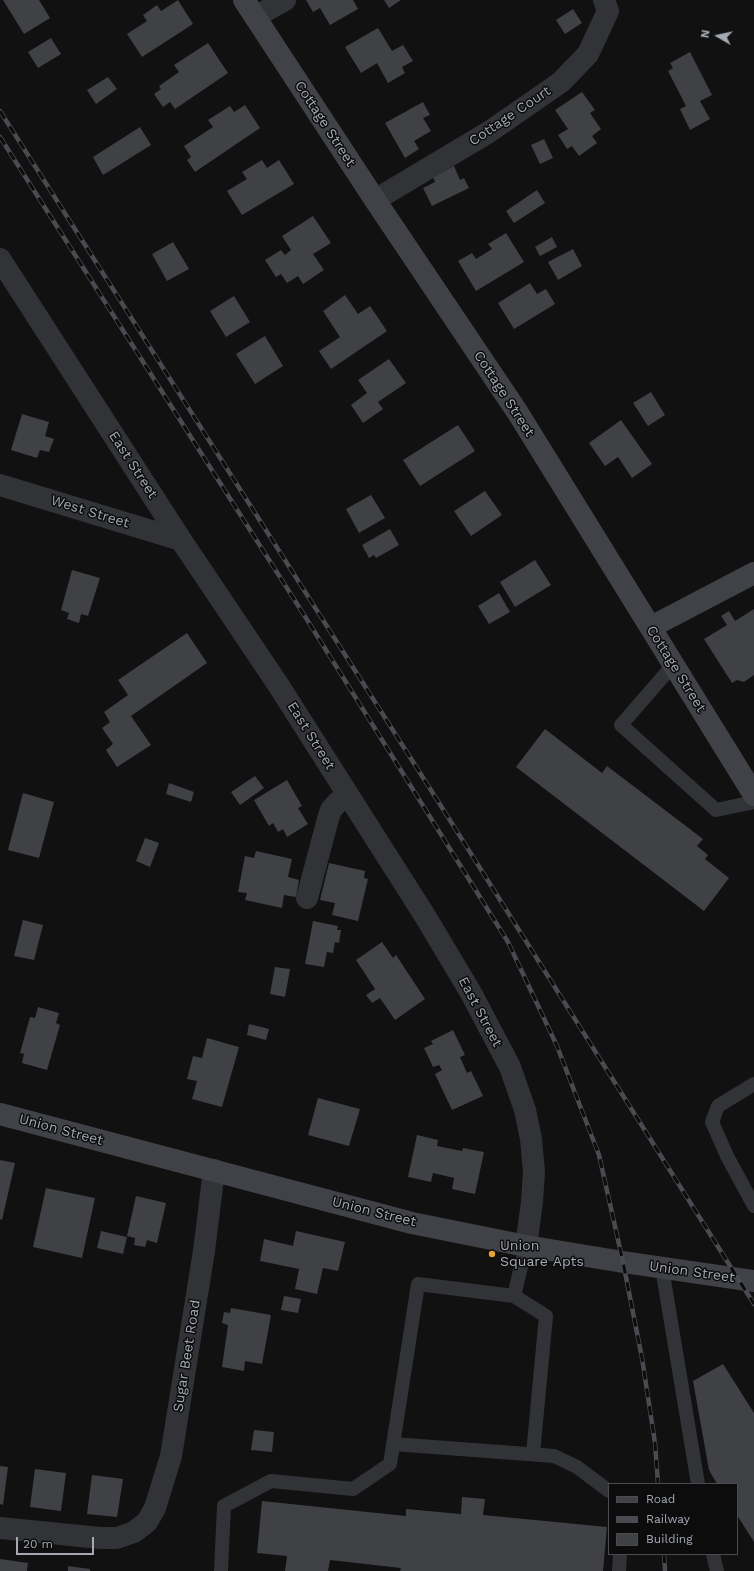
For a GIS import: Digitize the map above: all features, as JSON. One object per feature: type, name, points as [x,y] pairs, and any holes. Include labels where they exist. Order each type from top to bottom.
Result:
[{"type":"street","points":[[249,9],[286,0]]},
{"type":"street","name":"Cottage Court","points":[[375,200],[489,132],[561,82],[588,54],[608,11],[604,0]]},
{"type":"street","name":"Cottage Street","points":[[249,9],[518,413],[754,795]]},
{"type":"street","name":"East Street","points":[[0,260],[181,540],[279,686],[425,916],[467,986],[510,1067],[525,1110],[531,1139],[534,1172],[532,1202],[526,1246]]},
{"type":"street","name":"West Street","points":[[0,485],[181,540]]},
{"type":"street","points":[[651,627],[754,573]]},
{"type":"street","points":[[307,898],[331,810],[348,795]]},
{"type":"street","name":"Union Street","points":[[0,1114],[412,1222],[526,1246],[754,1281]]},
{"type":"street","name":"Sugar Beet Road","points":[[0,1528],[100,1538],[117,1538],[134,1532],[147,1522],[155,1508],[171,1456],[204,1251],[214,1170]]},
{"type":"lane","points":[[674,664],[621,725],[716,810],[754,802]]},
{"type":"lane","points":[[754,1084],[718,1106],[712,1122],[727,1156],[754,1206]]},
{"type":"lane","points":[[514,1296],[526,1246]]},
{"type":"lane","points":[[662,1268],[698,1483]]},
{"type":"lane","points":[[221,1571],[224,1506],[270,1481],[353,1490],[390,1464],[418,1284],[514,1296],[546,1316],[533,1454]]},
{"type":"lane","points":[[393,1444],[554,1456],[577,1467],[608,1491]]},
{"type":"lane","points":[[619,1571],[620,1555]]},
{"type":"lane","points":[[713,1555],[717,1571]]},
{"type":"building","points":[[3,0],[39,0],[50,18],[24,34]]},
{"type":"building","points":[[178,0],[193,24],[142,57],[127,34],[147,21],[143,15],[157,5],[161,11]]},
{"type":"building","points":[[306,0],[353,0],[358,9],[330,25],[320,8],[313,12]]},
{"type":"building","points":[[384,0],[401,0],[389,8]]},
{"type":"building","points":[[573,9],[582,23],[565,34],[556,20]]},
{"type":"building","points":[[378,28],[392,51],[403,45],[413,61],[402,67],[405,73],[388,83],[377,63],[361,73],[345,47]]},
{"type":"building","points":[[51,38],[61,54],[38,68],[28,52]]},
{"type":"building","points":[[208,43],[228,73],[175,109],[170,102],[163,107],[154,94],[161,89],[159,86],[179,72],[174,65]]},
{"type":"building","points":[[690,52],[712,95],[700,101],[710,119],[690,130],[680,109],[686,106],[668,71],[673,68],[670,63]]},
{"type":"building","points":[[108,77],[117,89],[96,104],[87,90]]},
{"type":"building","points":[[582,92],[595,110],[590,113],[601,129],[592,136],[597,143],[579,156],[572,146],[567,149],[558,135],[568,129],[555,110]]},
{"type":"building","points":[[423,102],[430,115],[423,118],[431,131],[414,141],[419,149],[405,158],[385,123]]},
{"type":"building","points":[[245,105],[260,128],[195,172],[187,160],[191,157],[184,146],[213,127],[208,120],[230,106],[234,112]]},
{"type":"building","points":[[140,127],[151,145],[103,175],[93,157]]},
{"type":"building","points":[[544,139],[553,158],[540,164],[531,145]]},
{"type":"building","points":[[262,160],[267,168],[279,160],[294,184],[242,215],[227,191],[247,179],[242,172]]},
{"type":"building","points":[[454,166],[460,180],[464,178],[469,188],[432,206],[423,188],[435,182],[433,177]]},
{"type":"building","points":[[537,190],[545,203],[514,223],[506,211]]},
{"type":"building","points":[[313,216],[331,243],[313,254],[324,270],[303,284],[298,276],[287,283],[281,274],[276,277],[265,260],[281,250],[285,255],[291,250],[282,236]]},
{"type":"building","points":[[506,233],[524,262],[476,291],[458,261],[472,253],[476,259],[492,249],[488,244]]},
{"type":"building","points":[[552,237],[557,247],[540,256],[535,247]]},
{"type":"building","points":[[173,242],[189,269],[167,281],[152,254]]},
{"type":"building","points":[[573,249],[582,266],[558,280],[548,262]]},
{"type":"building","points":[[530,283],[537,294],[546,289],[555,304],[514,329],[498,303]]},
{"type":"building","points":[[345,295],[358,314],[370,306],[387,331],[331,369],[319,351],[340,337],[323,311]]},
{"type":"building","points":[[234,296],[250,322],[226,337],[210,311]]},
{"type":"building","points":[[265,336],[283,366],[255,384],[236,354]]},
{"type":"building","points":[[389,359],[406,383],[378,402],[383,409],[363,423],[351,405],[367,393],[358,380]]},
{"type":"building","points":[[651,392],[665,415],[648,426],[633,403]]},
{"type":"building","points":[[22,414],[49,422],[45,436],[54,439],[49,452],[40,450],[37,458],[11,450]]},
{"type":"building","points":[[621,420],[652,464],[632,478],[618,457],[605,466],[589,443]]},
{"type":"building","points":[[458,425],[475,451],[420,486],[403,460]]},
{"type":"building","points":[[485,491],[502,515],[471,536],[454,511]]},
{"type":"building","points":[[371,495],[385,518],[359,533],[346,509]]},
{"type":"building","points":[[390,529],[399,545],[376,558],[374,555],[369,558],[362,545]]},
{"type":"building","points":[[535,560],[551,585],[515,607],[500,582]]},
{"type":"building","points":[[72,570],[100,578],[88,616],[81,614],[79,623],[67,619],[69,613],[61,610]]},
{"type":"building","points":[[499,593],[510,612],[489,624],[478,606]]},
{"type":"building","points":[[754,609],[754,675],[744,682],[737,680],[732,683],[704,639],[727,625],[721,616],[729,611],[735,621]]},
{"type":"building","points":[[187,633],[207,663],[131,716],[151,745],[117,767],[106,750],[113,744],[102,728],[110,722],[104,712],[128,695],[118,680]]},
{"type":"building","points":[[545,729],[602,773],[607,766],[703,839],[697,846],[708,855],[705,859],[729,878],[704,911],[516,767]]},
{"type":"building","points":[[255,776],[264,788],[240,805],[231,792]]},
{"type":"building","points":[[287,780],[302,806],[298,808],[308,824],[287,837],[283,829],[278,832],[273,823],[269,826],[254,800]]},
{"type":"building","points":[[169,783],[194,792],[191,802],[166,794]]},
{"type":"building","points":[[23,793],[54,802],[39,858],[8,850]]},
{"type":"building","points":[[145,838],[159,843],[150,867],[136,861]]},
{"type":"building","points":[[256,851],[292,859],[288,877],[299,880],[296,897],[284,895],[282,908],[245,900],[247,893],[238,892],[245,856],[254,858]]},
{"type":"building","points":[[329,863],[365,871],[364,878],[368,879],[358,921],[332,915],[335,903],[320,900]]},
{"type":"building","points":[[23,920],[43,925],[34,960],[14,956]]},
{"type":"building","points":[[313,921],[338,926],[337,930],[341,930],[339,943],[335,942],[333,953],[327,952],[324,967],[305,964]]},
{"type":"building","points":[[382,942],[393,958],[396,955],[425,999],[395,1020],[380,998],[372,1003],[366,995],[375,989],[356,960]]},
{"type":"building","points":[[275,967],[290,969],[285,997],[270,994]]},
{"type":"building","points":[[38,1007],[59,1013],[56,1023],[60,1025],[47,1070],[22,1063],[24,1054],[20,1053],[30,1017],[35,1018]]},
{"type":"building","points":[[249,1024],[269,1029],[266,1040],[247,1035]]},
{"type":"building","points":[[453,1030],[465,1055],[460,1057],[467,1073],[471,1071],[483,1096],[452,1110],[435,1074],[442,1070],[439,1065],[433,1067],[424,1048],[433,1044],[431,1041]]},
{"type":"building","points":[[207,1038],[239,1047],[222,1107],[192,1099],[197,1081],[187,1079],[193,1056],[202,1058]]},
{"type":"building","points":[[318,1098],[360,1109],[349,1146],[308,1135]]},
{"type":"building","points":[[417,1135],[438,1140],[437,1146],[462,1151],[463,1148],[484,1152],[475,1194],[452,1189],[454,1178],[433,1173],[431,1182],[408,1177]]},
{"type":"building","points":[[0,1160],[15,1163],[2,1220],[0,1219]]},
{"type":"building","points":[[46,1188],[95,1198],[82,1258],[33,1247]]},
{"type":"building","points":[[136,1196],[166,1203],[157,1243],[147,1240],[145,1247],[134,1245],[135,1238],[127,1236]]},
{"type":"building","points":[[101,1231],[127,1237],[123,1254],[97,1248]]},
{"type":"building","points":[[296,1231],[345,1242],[338,1271],[323,1268],[317,1294],[295,1289],[299,1269],[260,1261],[264,1239],[293,1246]]},
{"type":"building","points":[[284,1296],[301,1299],[298,1313],[281,1310]]},
{"type":"building","points":[[231,1308],[271,1315],[262,1364],[245,1361],[244,1371],[222,1367],[228,1325],[222,1323],[224,1312],[230,1313]]},
{"type":"building","points":[[723,1364],[754,1413],[754,1542],[738,1517],[738,1483],[716,1483],[709,1470],[693,1381]]},
{"type":"building","points":[[254,1430],[274,1432],[272,1452],[251,1450]]},
{"type":"building","points":[[0,1466],[8,1467],[3,1505],[0,1504]]},
{"type":"building","points":[[35,1469],[66,1473],[61,1511],[30,1507]]},
{"type":"building","points":[[92,1475],[123,1479],[117,1517],[87,1514]]},
{"type":"building","points":[[462,1497],[485,1499],[483,1515],[607,1527],[603,1571],[400,1571],[401,1568],[330,1560],[328,1571],[285,1571],[287,1556],[257,1553],[262,1501],[406,1516],[406,1509],[461,1514]]},
{"type":"building","points":[[0,1559],[28,1563],[27,1571],[0,1571]]},
{"type":"building","points":[[68,1566],[90,1569],[90,1571],[68,1571]]},
{"type":"railway","points":[[0,111],[441,806],[754,1304]]},
{"type":"railway","points":[[0,137],[306,618],[508,942],[557,1046],[599,1155],[623,1262],[642,1358],[655,1443],[658,1483]]},
{"type":"railway","points":[[664,1555],[665,1571]]},
{"type":"place","name":"Union Square Apts","points":[[492,1254]]}]
